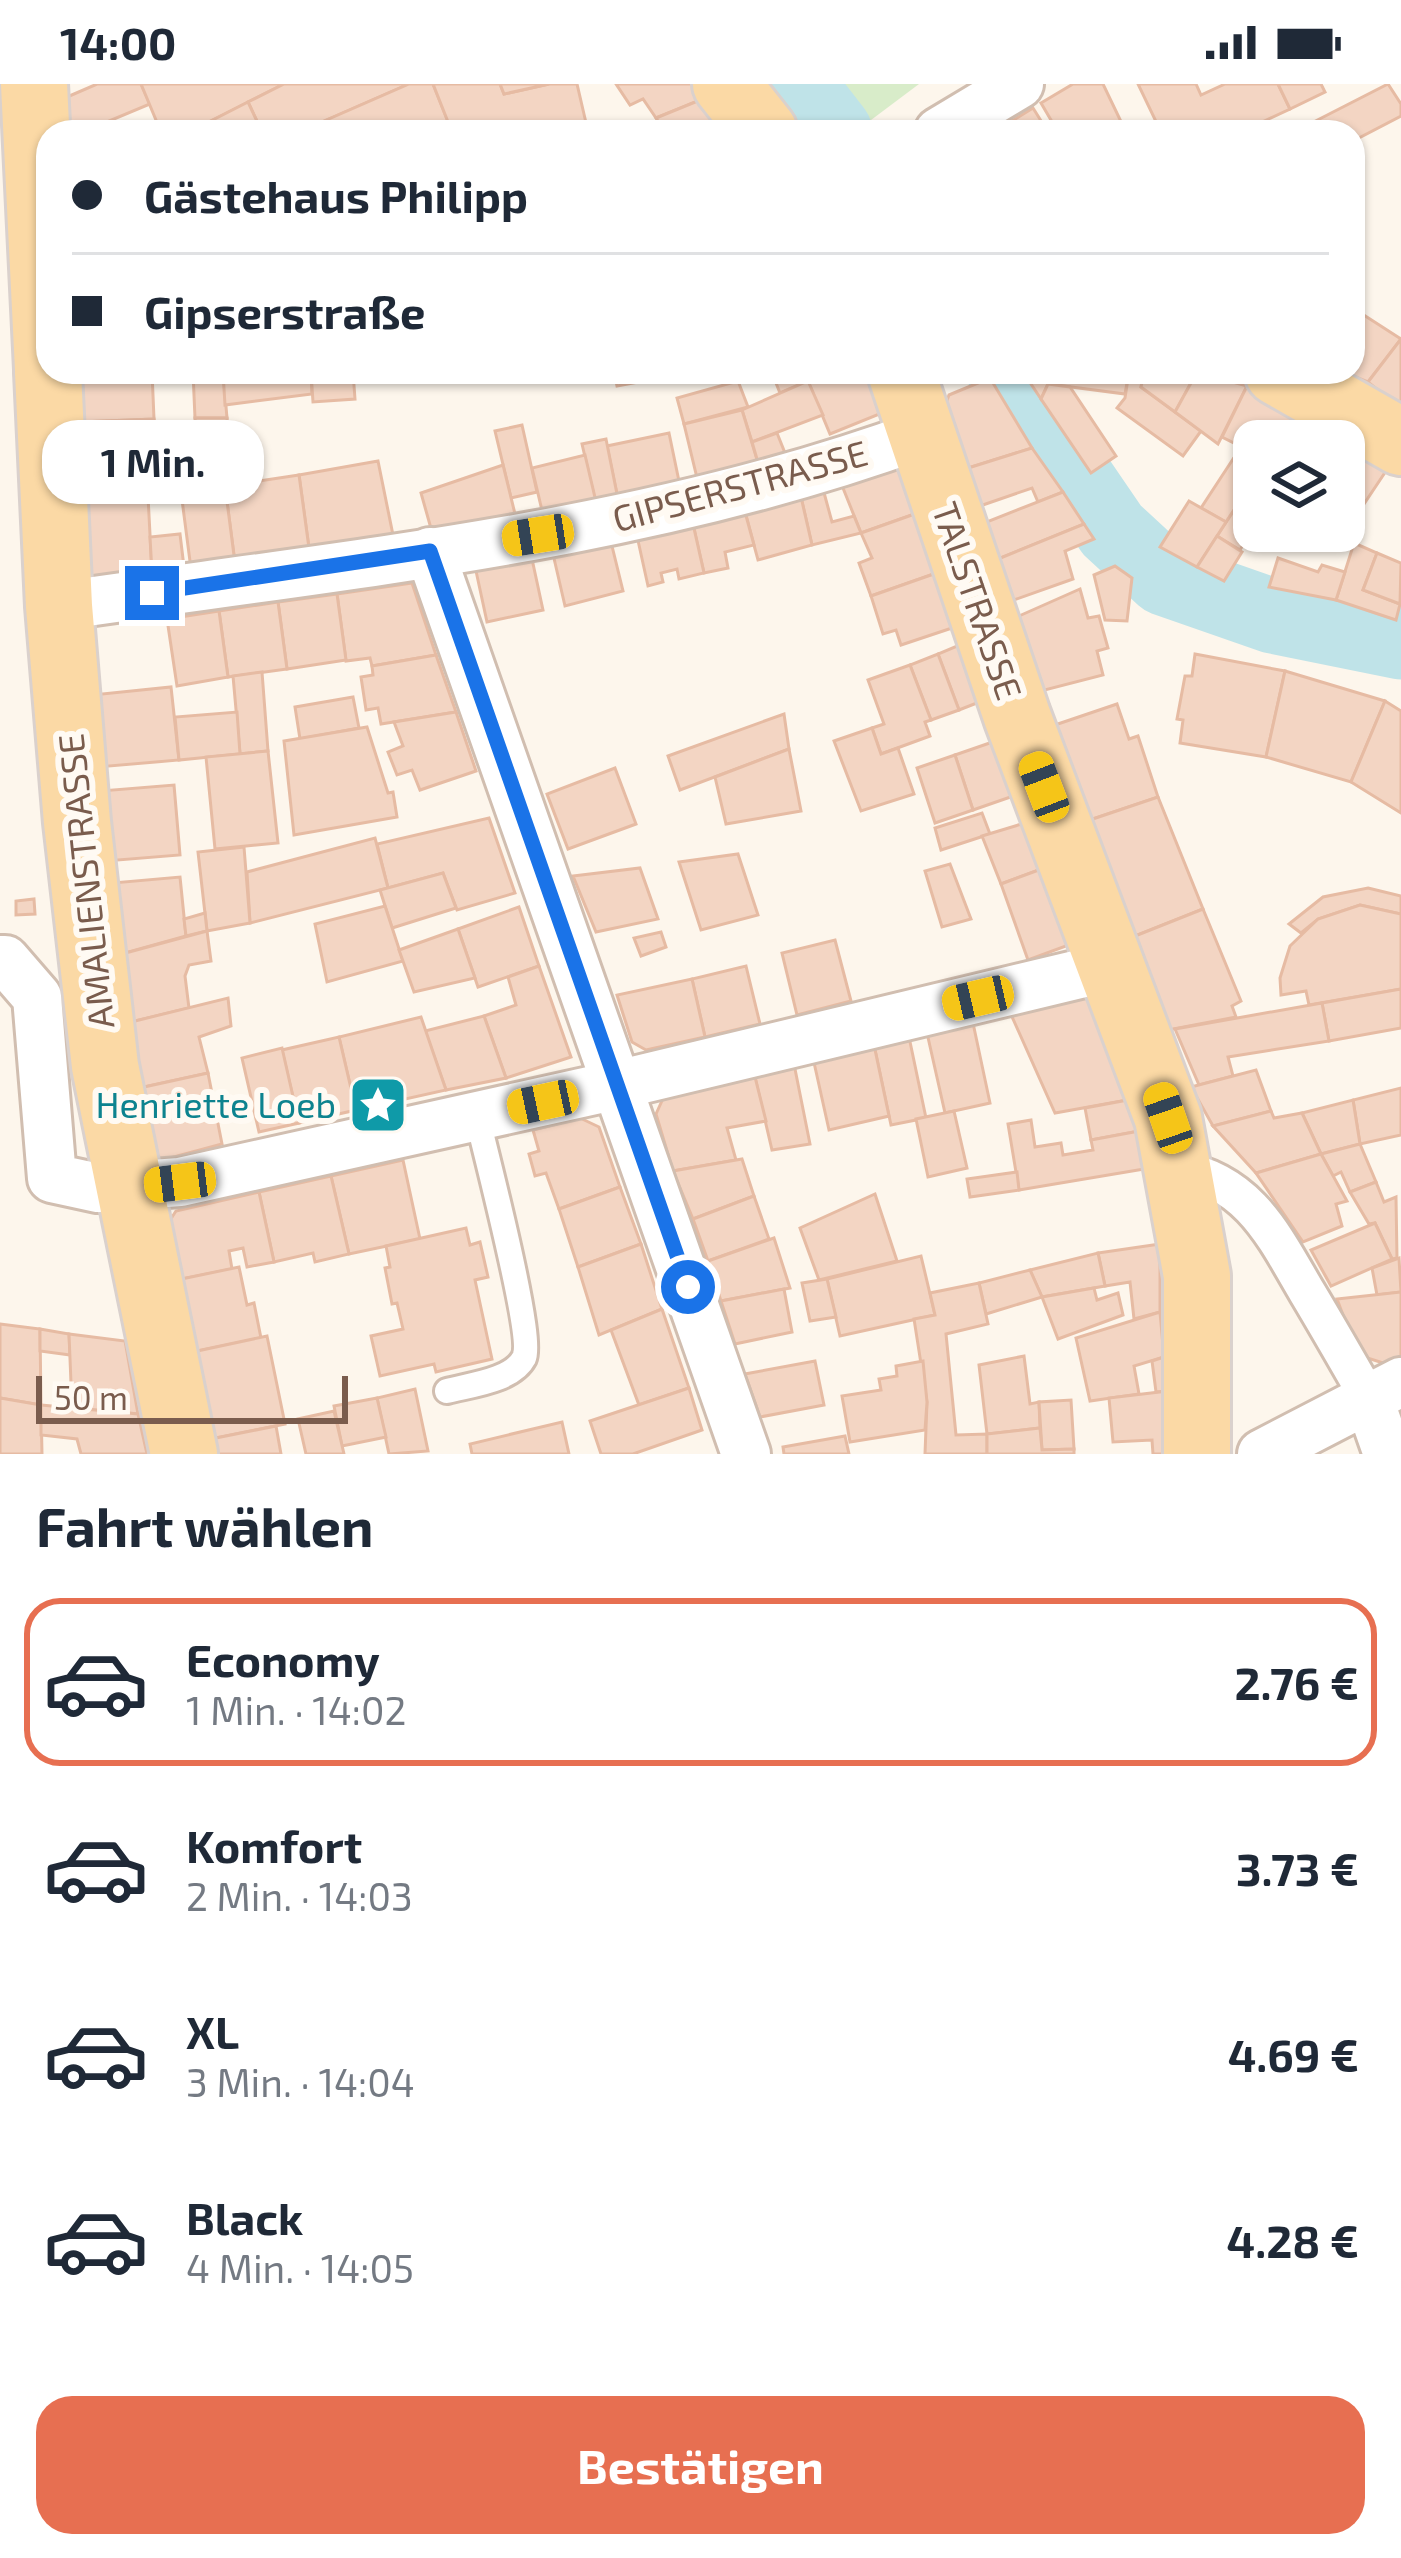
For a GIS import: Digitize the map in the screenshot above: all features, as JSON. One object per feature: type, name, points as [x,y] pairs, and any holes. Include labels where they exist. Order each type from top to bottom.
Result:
[{"type":"main road","points":[[726,84],[754,120]]},
{"type":"main road","name":"AMALIENSTRASSE","points":[[41,86],[42,120]]},
{"type":"main road","name":"AMALIENSTRASSE","points":[[49,384],[59,606],[105,1066],[184,1454]]},
{"type":"main road","points":[[1299,384],[1401,442]]},
{"type":"main road","name":"TALSTRASSE","points":[[921,404],[1017,716],[1168,1118],[1197,1276],[1197,1454]]},
{"type":"street","points":[[952,110],[1019,84]]},
{"type":"street","name":"GIPSERSTRASSE","points":[[59,606],[574,529],[678,507],[778,483],[921,404]]},
{"type":"street","points":[[430,551],[746,1454]]},
{"type":"street","points":[[0,960],[37,997],[52,1178],[98,1188],[180,1182],[617,1085],[1113,966]]},
{"type":"street","points":[[1178,1169],[1240,1194],[1266,1222],[1385,1390],[1388,1454]]},
{"type":"street","points":[[1262,1454],[1385,1390]]},
{"type":"lane","points":[[447,1391],[507,1374],[524,1359],[526,1344],[477,1116]]},
{"type":"green space","points":[[818,84],[919,84],[871,120],[846,120]]},
{"type":"building","points":[[97,84],[141,84],[150,104],[112,120],[69,120],[67,97]]},
{"type":"building","points":[[141,84],[284,84],[213,120],[156,120]]},
{"type":"building","points":[[284,84],[409,84],[326,120],[256,120],[248,102]]},
{"type":"building","points":[[409,84],[433,84],[447,120],[326,120]]},
{"type":"building","points":[[433,84],[500,84],[504,94],[549,84],[577,84],[585,120],[447,120]]},
{"type":"building","points":[[500,84],[549,84],[504,94]]},
{"type":"building","points":[[616,84],[694,84],[705,98],[656,118],[643,99],[630,105]]},
{"type":"building","points":[[1073,84],[1103,84],[1120,120],[1051,120],[1041,103]]},
{"type":"building","points":[[1138,84],[1196,84],[1201,95],[1225,84],[1278,84],[1290,109],[1267,120],[1155,120]]},
{"type":"building","points":[[1278,84],[1321,84],[1325,92],[1290,109]]},
{"type":"building","points":[[1388,84],[1401,104],[1401,116],[1365,135],[1365,120],[1318,120]]},
{"type":"building","points":[[705,98],[722,120],[657,120]]},
{"type":"building","points":[[248,102],[256,120],[213,120]]},
{"type":"building","points":[[1033,108],[1040,120],[1014,120]]},
{"type":"building","points":[[1365,316],[1401,339],[1365,381]]},
{"type":"building","points":[[1401,339],[1401,409],[1368,382]]},
{"type":"building","points":[[79,384],[153,384],[154,419],[81,422]]},
{"type":"building","points":[[194,384],[224,384],[227,418],[195,418]]},
{"type":"building","points":[[224,384],[312,384],[312,394],[225,405]]},
{"type":"building","points":[[312,384],[354,384],[355,399],[313,402]]},
{"type":"building","points":[[739,384],[748,407],[684,424],[677,398]]},
{"type":"building","points":[[776,384],[801,384],[780,393]]},
{"type":"building","points":[[809,384],[870,384],[882,413],[830,434]]},
{"type":"building","points":[[809,384],[823,415],[752,442],[742,410]]},
{"type":"building","points":[[976,384],[994,384],[1032,448],[965,469],[945,406],[949,395]]},
{"type":"building","points":[[1031,384],[1048,384],[1041,399]]},
{"type":"building","points":[[1048,384],[1127,384],[1125,394]]},
{"type":"building","points":[[1048,384],[1070,387],[1116,456],[1091,473],[1041,399]]},
{"type":"building","points":[[1127,384],[1142,384],[1201,431],[1183,456],[1117,408]]},
{"type":"building","points":[[1142,384],[1190,384],[1175,412]]},
{"type":"building","points":[[1190,384],[1247,386],[1218,444],[1175,412]]},
{"type":"building","points":[[1247,386],[1301,414],[1297,420],[1233,420],[1233,442],[1222,437]]},
{"type":"building","points":[[742,410],[759,466],[698,482],[684,424]]},
{"type":"building","points":[[195,418],[227,418],[230,486],[201,490]]},
{"type":"building","points":[[154,419],[163,476],[154,477],[155,496],[85,500],[81,422]]},
{"type":"building","points":[[522,425],[537,492],[511,498],[495,431]]},
{"type":"building","points":[[669,433],[680,486],[618,499],[607,446]]},
{"type":"building","points":[[777,433],[787,458],[759,466],[752,442]]},
{"type":"building","points":[[606,439],[618,499],[596,504],[582,444]]},
{"type":"building","points":[[1032,448],[1063,492],[1038,502],[1032,488],[977,507],[965,469]]},
{"type":"building","points":[[585,455],[597,506],[544,519],[532,468]]},
{"type":"building","points":[[1365,456],[1386,471],[1365,502]]},
{"type":"building","points":[[1233,459],[1233,512],[1226,522],[1201,508]]},
{"type":"building","points":[[378,461],[393,535],[309,548],[299,475]]},
{"type":"building","points":[[503,465],[516,518],[432,532],[421,493]]},
{"type":"building","points":[[899,466],[926,510],[861,533],[841,483]]},
{"type":"building","points":[[299,475],[309,548],[235,563],[225,486]]},
{"type":"building","points":[[225,486],[235,563],[191,569],[181,492]]},
{"type":"building","points":[[823,489],[832,522],[854,516],[861,533],[812,545],[801,497]]},
{"type":"building","points":[[1063,492],[1084,524],[998,559],[984,523]]},
{"type":"building","points":[[148,496],[152,573],[99,582],[88,575],[85,500]]},
{"type":"building","points":[[801,497],[812,545],[758,560],[745,512]]},
{"type":"building","points":[[1189,501],[1226,522],[1197,567],[1160,547]]},
{"type":"building","points":[[926,510],[948,569],[871,596],[859,563],[872,558],[861,533]]},
{"type":"building","points":[[745,512],[754,545],[725,552],[728,568],[704,573],[693,524]]},
{"type":"building","points":[[1233,512],[1233,546],[1217,536]]},
{"type":"building","points":[[693,524],[704,573],[679,579],[677,569],[661,573],[663,582],[648,586],[637,536]]},
{"type":"building","points":[[1084,524],[1094,539],[1065,551],[1073,579],[1011,601],[998,559]]},
{"type":"building","points":[[180,534],[184,567],[152,573],[150,537]]},
{"type":"building","points":[[1217,536],[1233,546],[1233,552],[1242,552],[1224,581],[1197,567]]},
{"type":"building","points":[[611,542],[623,591],[565,606],[553,554]]},
{"type":"building","points":[[1365,548],[1377,553],[1363,590],[1400,604],[1396,620],[1336,600],[1351,552],[1365,552]]},
{"type":"building","points":[[1377,553],[1401,563],[1400,604],[1363,590]]},
{"type":"building","points":[[1278,558],[1318,572],[1322,565],[1345,572],[1336,600],[1269,587]]},
{"type":"building","points":[[532,559],[543,610],[487,622],[476,571]]},
{"type":"building","points":[[1115,566],[1132,578],[1127,621],[1105,620],[1094,575]]},
{"type":"building","points":[[948,569],[967,623],[901,645],[896,630],[883,634],[871,596]]},
{"type":"building","points":[[412,583],[436,655],[372,666],[370,658],[346,661],[337,594]]},
{"type":"building","points":[[1080,589],[1088,618],[1099,616],[1108,648],[1097,651],[1103,675],[1037,692],[1019,616]]},
{"type":"building","points":[[337,594],[346,660],[287,669],[278,602]]},
{"type":"building","points":[[278,602],[287,669],[228,677],[219,611]]},
{"type":"building","points":[[219,611],[228,677],[177,686],[167,619]]},
{"type":"building","points":[[969,641],[987,699],[959,710],[938,654]]},
{"type":"building","points":[[938,654],[959,710],[931,720],[910,665]]},
{"type":"building","points":[[1195,654],[1285,671],[1266,757],[1180,743],[1183,720],[1177,719],[1185,676],[1192,676]]},
{"type":"building","points":[[436,655],[456,712],[381,724],[378,708],[366,710],[361,677],[373,675],[372,666]]},
{"type":"building","points":[[910,665],[931,720],[925,722],[930,736],[881,754],[872,728],[884,724],[868,680]]},
{"type":"building","points":[[1285,671],[1385,701],[1351,782],[1266,757]]},
{"type":"building","points":[[262,672],[268,751],[240,754],[233,676]]},
{"type":"building","points":[[171,687],[179,760],[98,767],[92,695]]},
{"type":"building","points":[[353,697],[359,728],[300,739],[295,707]]},
{"type":"building","points":[[1385,701],[1401,711],[1401,813],[1351,782]]},
{"type":"building","points":[[1117,704],[1129,739],[1138,736],[1158,797],[1078,824],[1046,728]]},
{"type":"building","points":[[237,712],[240,754],[179,760],[175,717]]},
{"type":"building","points":[[456,712],[476,771],[420,790],[412,770],[397,775],[388,752],[403,746],[394,722]]},
{"type":"building","points":[[784,714],[789,749],[680,790],[668,756]]},
{"type":"building","points":[[367,727],[388,793],[393,792],[397,817],[294,835],[284,741]]},
{"type":"building","points":[[872,728],[881,754],[898,748],[914,794],[861,811],[834,741]]},
{"type":"building","points":[[1007,737],[1025,792],[973,810],[955,755]]},
{"type":"building","points":[[789,749],[801,811],[726,824],[715,777]]},
{"type":"building","points":[[268,751],[278,843],[215,849],[206,757]]},
{"type":"building","points":[[955,755],[973,810],[935,823],[917,768]]},
{"type":"building","points":[[615,768],[636,824],[568,849],[547,794]]},
{"type":"building","points":[[174,785],[180,855],[106,861],[100,791]]},
{"type":"building","points":[[1158,797],[1203,909],[1125,940],[1078,824]]},
{"type":"building","points":[[982,813],[990,834],[941,850],[935,828]]},
{"type":"building","points":[[489,818],[515,893],[457,910],[443,873],[388,888],[377,844]]},
{"type":"building","points":[[1038,819],[1055,864],[1001,884],[982,836]]},
{"type":"building","points":[[375,838],[388,888],[250,923],[247,872]]},
{"type":"building","points":[[244,847],[250,923],[207,931],[198,852]]},
{"type":"building","points":[[738,854],[758,915],[701,930],[679,862]]},
{"type":"building","points":[[950,864],[971,919],[942,927],[925,871]]},
{"type":"building","points":[[1055,864],[1085,939],[1028,960],[1001,884]]},
{"type":"building","points":[[640,868],[658,919],[596,932],[573,876]]},
{"type":"building","points":[[443,873],[456,908],[392,928],[380,890]]},
{"type":"building","points":[[180,877],[186,936],[118,955],[112,883]]},
{"type":"building","points":[[1368,888],[1401,896],[1401,914],[1360,905],[1318,919],[1301,933],[1289,924],[1323,897]]},
{"type":"building","points":[[34,899],[35,914],[16,915],[16,901]]},
{"type":"building","points":[[1360,905],[1401,914],[1401,989],[1309,1005],[1306,991],[1281,995],[1280,978],[1290,946],[1318,919]]},
{"type":"building","points":[[385,906],[403,961],[327,982],[315,924]]},
{"type":"building","points":[[519,907],[539,966],[478,987],[458,929]]},
{"type":"building","points":[[1203,909],[1241,1001],[1232,1006],[1236,1017],[1163,1031],[1125,940]]},
{"type":"building","points":[[205,913],[207,931],[186,936],[184,919]]},
{"type":"building","points":[[458,929],[475,978],[414,992],[399,950]]},
{"type":"building","points":[[207,931],[211,961],[189,965],[185,976],[189,1008],[127,1023],[118,955]]},
{"type":"building","points":[[661,932],[666,947],[641,956],[634,938]]},
{"type":"building","points":[[835,940],[851,1001],[797,1015],[782,953]]},
{"type":"building","points":[[539,966],[571,1057],[506,1078],[484,1016],[516,1005],[508,977]]},
{"type":"building","points":[[746,966],[760,1024],[705,1037],[692,979]]},
{"type":"building","points":[[692,979],[705,1037],[646,1050],[632,1042],[617,995]]},
{"type":"building","points":[[1401,989],[1401,1028],[1329,1041],[1322,1003]]},
{"type":"building","points":[[1100,990],[1144,1097],[1055,1113],[1009,1010]]},
{"type":"building","points":[[228,998],[231,1026],[199,1037],[208,1073],[135,1089],[127,1023]]},
{"type":"building","points":[[1322,1003],[1329,1041],[1228,1057],[1233,1076],[1199,1085],[1175,1029]]},
{"type":"building","points":[[484,1016],[506,1078],[446,1090],[425,1031]]},
{"type":"building","points":[[421,1017],[446,1090],[356,1110],[339,1037]]},
{"type":"building","points":[[973,1023],[990,1103],[945,1113],[927,1033]]},
{"type":"building","points":[[339,1037],[356,1110],[299,1123],[282,1050]]},
{"type":"building","points":[[909,1037],[926,1118],[891,1125],[874,1045]]},
{"type":"building","points":[[874,1045],[889,1116],[829,1130],[813,1058]]},
{"type":"building","points":[[282,1048],[299,1123],[259,1132],[242,1058]]},
{"type":"building","points":[[794,1064],[810,1144],[772,1150],[754,1073]]},
{"type":"building","points":[[1256,1070],[1271,1111],[1213,1126],[1191,1087]]},
{"type":"building","points":[[208,1073],[222,1144],[159,1161],[142,1149],[135,1089]]},
{"type":"building","points":[[754,1073],[766,1121],[727,1128],[736,1160],[673,1171],[656,1114],[666,1092]]},
{"type":"building","points":[[1401,1088],[1401,1135],[1360,1144],[1353,1100]]},
{"type":"building","points":[[1144,1097],[1150,1129],[1091,1140],[1085,1108]]},
{"type":"building","points":[[1353,1100],[1360,1144],[1321,1154],[1302,1113]]},
{"type":"building","points":[[954,1111],[967,1168],[928,1177],[916,1119]]},
{"type":"building","points":[[1271,1111],[1274,1118],[1302,1113],[1321,1154],[1256,1173],[1213,1126]]},
{"type":"building","points":[[580,1118],[599,1127],[620,1187],[559,1209],[546,1173],[535,1176],[529,1154],[539,1151],[533,1130]]},
{"type":"building","points":[[1031,1120],[1035,1147],[1061,1143],[1063,1155],[1093,1150],[1091,1140],[1150,1129],[1156,1167],[1019,1190],[1008,1124]]},
{"type":"building","points":[[1360,1144],[1376,1182],[1350,1192],[1341,1172],[1333,1176],[1321,1154]]},
{"type":"building","points":[[1321,1154],[1347,1201],[1336,1204],[1342,1226],[1303,1242],[1256,1173]]},
{"type":"building","points":[[742,1159],[754,1196],[693,1219],[673,1171]]},
{"type":"building","points":[[403,1160],[420,1239],[349,1254],[331,1176]]},
{"type":"building","points":[[1017,1172],[1019,1190],[970,1197],[967,1179]]},
{"type":"building","points":[[331,1176],[349,1254],[315,1262],[313,1253],[274,1262],[259,1192]]},
{"type":"building","points":[[1376,1182],[1384,1202],[1396,1197],[1397,1258],[1392,1259],[1375,1223],[1369,1224],[1350,1192]]},
{"type":"building","points":[[620,1187],[641,1244],[578,1267],[559,1209]]},
{"type":"building","points":[[259,1192],[274,1262],[247,1267],[243,1248],[229,1251],[232,1269],[172,1281],[161,1234],[176,1211]]},
{"type":"building","points":[[875,1194],[897,1261],[819,1280],[800,1228]]},
{"type":"building","points":[[754,1196],[769,1239],[708,1261],[693,1219]]},
{"type":"building","points":[[1375,1223],[1392,1259],[1331,1286],[1311,1250]]},
{"type":"building","points":[[466,1228],[470,1245],[480,1242],[488,1277],[475,1280],[492,1359],[436,1372],[434,1364],[380,1376],[371,1336],[403,1329],[397,1303],[392,1304],[386,1246]]},
{"type":"building","points":[[774,1238],[790,1288],[721,1301],[708,1261]]},
{"type":"building","points":[[641,1244],[662,1309],[599,1335],[578,1267]]},
{"type":"building","points":[[1160,1244],[1160,1312],[1134,1319],[1130,1282],[1105,1286],[1098,1253]]},
{"type":"building","points":[[1098,1253],[1105,1286],[1042,1297],[1030,1270]]},
{"type":"building","points":[[921,1256],[935,1315],[840,1336],[827,1279]]},
{"type":"building","points":[[1399,1258],[1401,1292],[1377,1295],[1372,1268]]},
{"type":"building","points":[[239,1267],[247,1305],[254,1303],[261,1338],[188,1353],[172,1281]]},
{"type":"building","points":[[1030,1270],[1042,1297],[986,1314],[979,1283]]},
{"type":"building","points":[[827,1279],[836,1317],[810,1321],[802,1283]]},
{"type":"building","points":[[979,1283],[988,1324],[946,1334],[956,1435],[987,1434],[987,1454],[925,1454],[927,1402],[914,1319],[935,1315],[930,1293]]},
{"type":"building","points":[[1094,1288],[1097,1300],[1118,1293],[1123,1315],[1058,1339],[1042,1297]]},
{"type":"building","points":[[784,1289],[792,1332],[735,1344],[721,1301]]},
{"type":"building","points":[[1401,1292],[1401,1359],[1383,1363],[1358,1355],[1337,1299]]},
{"type":"building","points":[[662,1309],[689,1388],[639,1405],[611,1330]]},
{"type":"building","points":[[1160,1312],[1164,1357],[1134,1366],[1139,1394],[1090,1401],[1076,1338]]},
{"type":"building","points":[[0,1324],[40,1329],[41,1405],[0,1398]]},
{"type":"building","points":[[40,1329],[69,1334],[70,1355],[40,1351]]},
{"type":"building","points":[[69,1334],[125,1341],[138,1414],[72,1408]]},
{"type":"building","points":[[267,1336],[285,1424],[206,1440],[188,1353]]},
{"type":"building","points":[[1024,1356],[1030,1404],[1039,1402],[1040,1428],[987,1434],[979,1365]]},
{"type":"building","points":[[1164,1357],[1168,1391],[1156,1392],[1152,1361]]},
{"type":"building","points":[[815,1361],[824,1405],[760,1417],[745,1374]]},
{"type":"building","points":[[923,1361],[925,1430],[850,1442],[842,1396],[881,1390],[879,1379],[897,1376],[896,1366]]},
{"type":"building","points":[[689,1388],[702,1430],[633,1454],[601,1454],[590,1421]]},
{"type":"building","points":[[415,1389],[428,1451],[389,1454],[377,1398]]},
{"type":"building","points":[[1168,1391],[1169,1454],[1153,1454],[1152,1440],[1113,1442],[1109,1398]]},
{"type":"building","points":[[0,1398],[41,1405],[42,1454],[0,1454]]},
{"type":"building","points":[[377,1398],[386,1437],[342,1446],[334,1406]]},
{"type":"building","points":[[1071,1400],[1074,1449],[1042,1450],[1039,1402]]},
{"type":"building","points":[[41,1405],[138,1414],[147,1454],[81,1454],[77,1439],[41,1435]]},
{"type":"building","points":[[334,1411],[344,1454],[306,1454],[298,1419]]},
{"type":"building","points":[[562,1422],[569,1454],[472,1454],[470,1444]]},
{"type":"building","points":[[276,1426],[281,1454],[208,1454],[206,1440]]},
{"type":"building","points":[[1040,1428],[1042,1450],[1074,1449],[1074,1454],[987,1454],[987,1434]]},
{"type":"building","points":[[845,1436],[849,1454],[784,1454],[783,1447]]},
{"type":"waterway","points":[[798,84],[826,120]]},
{"type":"waterway","points":[[1012,384],[1112,530],[1164,578],[1273,616],[1401,642]]},
{"type":"place","name":"Henriette Loeb","points":[[378,1105]]},
{"type":"route","points":[[152,593],[430,551],[688,1287]]}]
